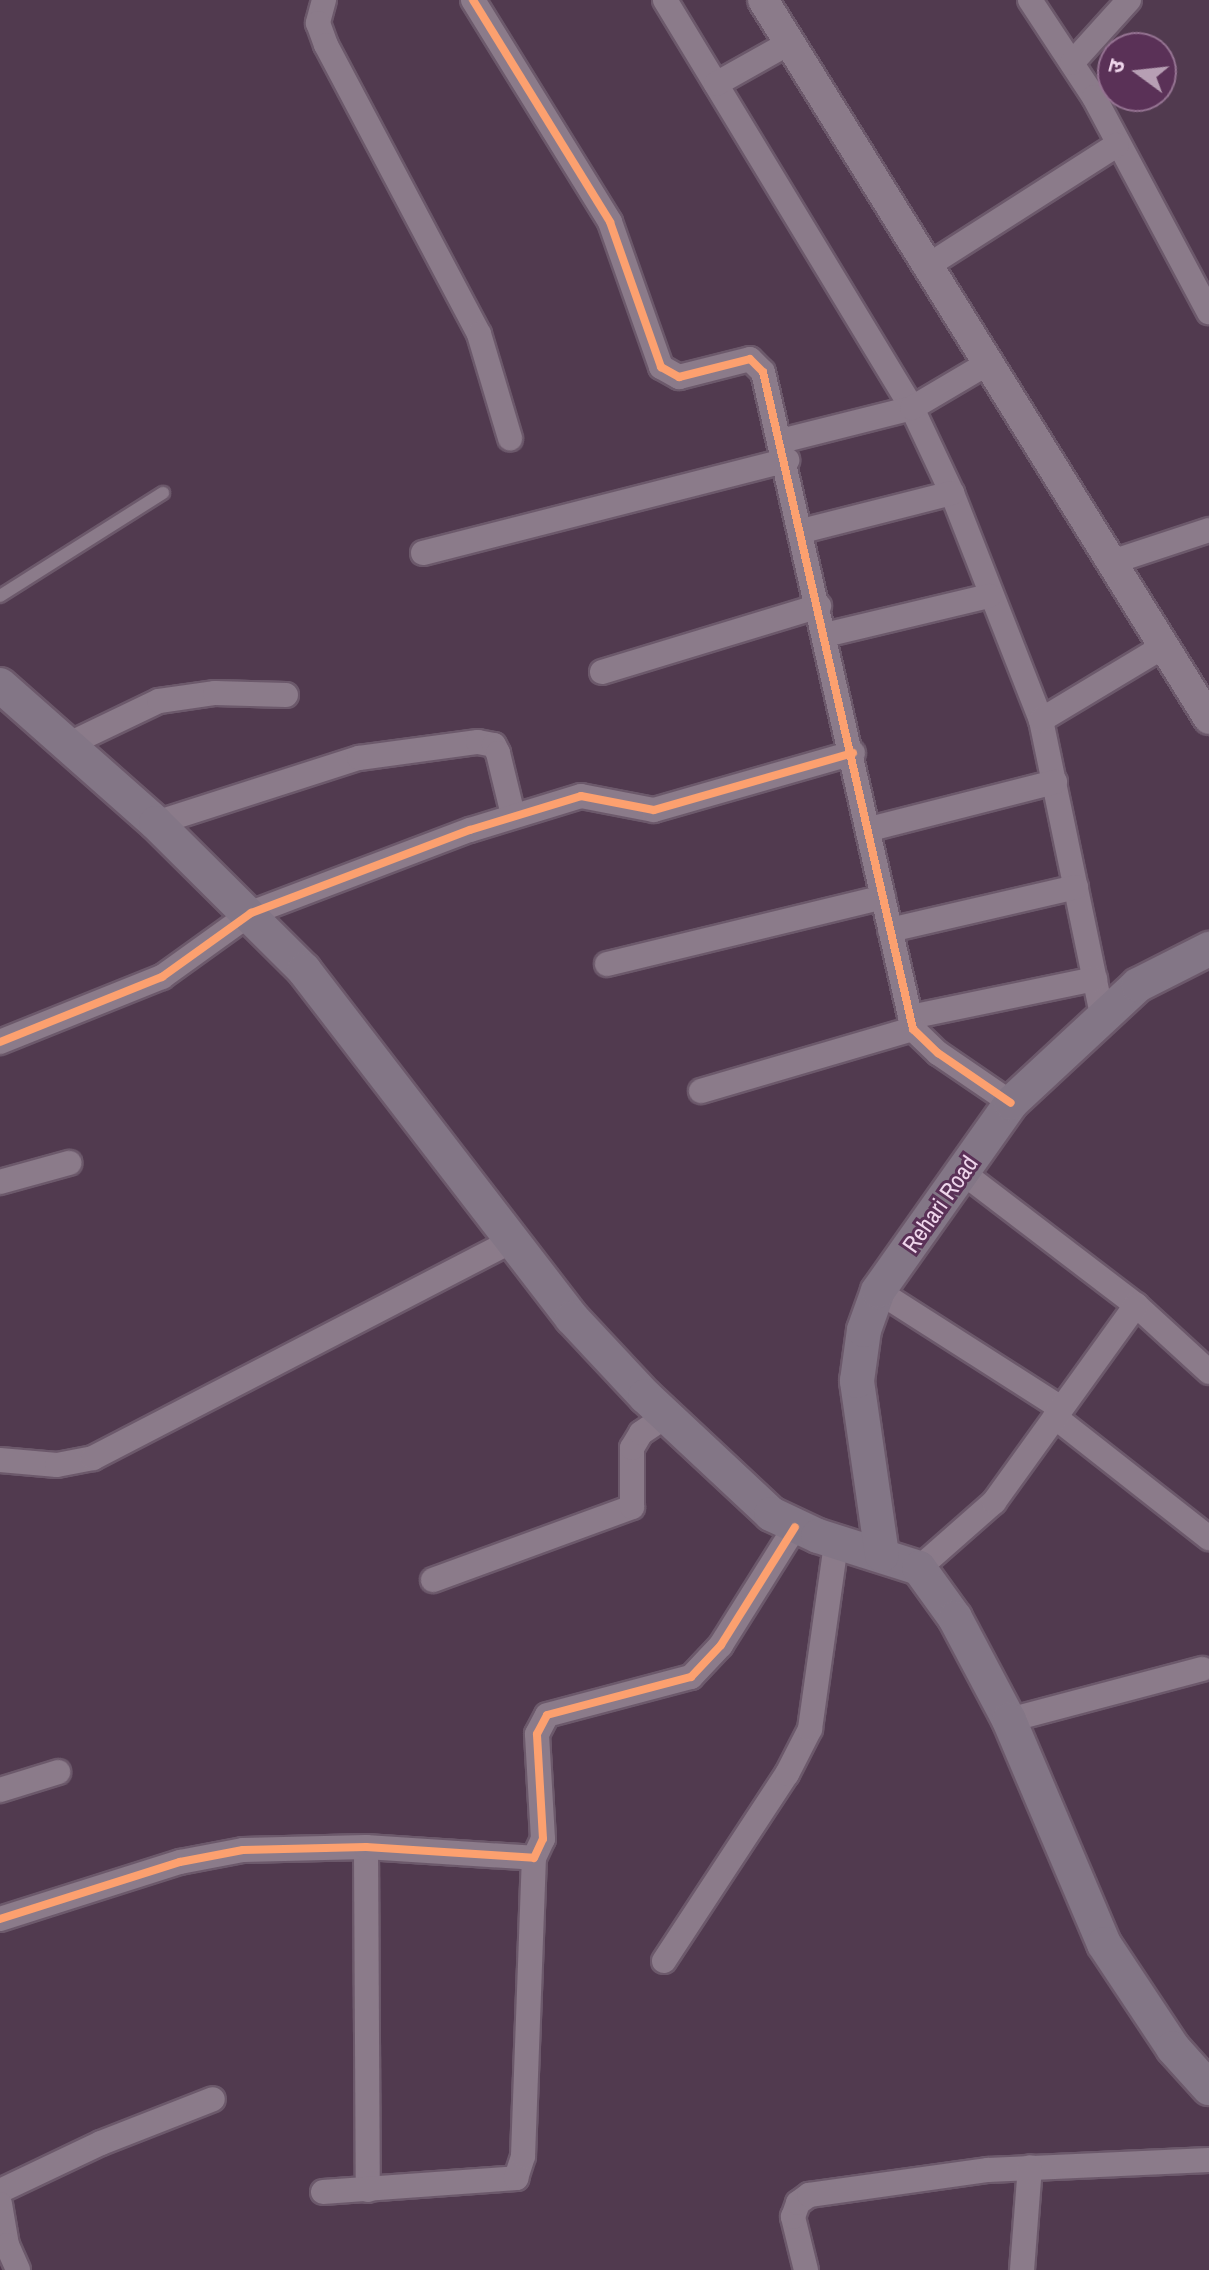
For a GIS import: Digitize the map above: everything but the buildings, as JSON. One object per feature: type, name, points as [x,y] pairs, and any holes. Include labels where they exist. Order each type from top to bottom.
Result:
[{"type":"main road","points":[[0,685],[156,823],[251,913],[304,970],[572,1318],[666,1416],[745,1491],[795,1527],[919,1568],[955,1618],[1009,1720],[1104,1944],[1173,2048],[1209,2088]]},
{"type":"main road","name":"Rehari Road","points":[[882,1555],[857,1381],[864,1330],[878,1291],[1011,1103],[1102,1015],[1138,985],[1209,949]]},
{"type":"street","points":[[324,0],[318,10],[326,45],[479,334],[510,438]]},
{"type":"street","points":[[473,0],[610,222],[661,367],[679,377],[743,359],[758,363],[784,450],[911,1023],[938,1053],[1011,1103]]},
{"type":"street","points":[[665,0],[912,408],[952,493],[989,596],[1041,720],[1102,1015]]},
{"type":"street","points":[[763,0],[1209,719]]},
{"type":"street","points":[[1030,0],[1072,63],[1209,312]]},
{"type":"street","points":[[1072,63],[1129,0]]},
{"type":"street","points":[[716,84],[789,43]]},
{"type":"street","points":[[929,265],[1117,145]]},
{"type":"street","points":[[423,553],[784,450],[912,408],[988,363]]},
{"type":"street","points":[[802,531],[952,493]]},
{"type":"street","points":[[1112,562],[1209,530]]},
{"type":"street","points":[[825,635],[989,596]]},
{"type":"street","points":[[602,672],[819,606]]},
{"type":"street","points":[[1041,720],[1164,646]]},
{"type":"street","points":[[67,745],[159,701],[215,693],[286,695]]},
{"type":"street","points":[[156,823],[359,758],[478,742],[494,745],[498,753],[513,815]]},
{"type":"street","points":[[0,1042],[162,977],[251,913],[513,815],[597,795],[633,810],[654,810],[853,753]]},
{"type":"street","points":[[870,829],[1055,782]]},
{"type":"street","points":[[890,930],[1076,887]]},
{"type":"street","points":[[607,964],[883,897]]},
{"type":"street","points":[[701,1091],[911,1023],[1095,979]]},
{"type":"street","points":[[0,1182],[69,1163]]},
{"type":"street","points":[[962,1172],[1136,1305],[1209,1372]]},
{"type":"street","points":[[0,1460],[57,1465],[93,1458],[512,1241]]},
{"type":"street","points":[[878,1291],[1058,1413],[1209,1538]]},
{"type":"street","points":[[919,1568],[994,1502],[1136,1305]]},
{"type":"street","points":[[433,1580],[632,1507],[630,1456],[635,1440],[666,1416]]},
{"type":"street","points":[[323,2192],[504,2182],[521,2170],[534,1858],[543,1839],[537,1734],[547,1715],[691,1677],[721,1645],[795,1527]]},
{"type":"street","points":[[664,1961],[787,1774],[810,1729],[836,1543]]},
{"type":"street","points":[[1009,1720],[1202,1669]]},
{"type":"street","points":[[0,1790],[58,1772]]},
{"type":"street","points":[[0,1919],[210,1854],[366,1847],[534,1858]]},
{"type":"street","points":[[366,1847],[368,2190]]},
{"type":"street","points":[[0,2191],[101,2143],[213,2099]]},
{"type":"street","points":[[806,2270],[793,2217],[798,2203],[809,2195],[1030,2167],[1209,2160]]},
{"type":"street","points":[[1022,2270],[1030,2167]]},
{"type":"street","points":[[0,2204],[7,2245],[18,2270]]},
{"type":"lane","points":[[0,596],[163,493]]},
{"type":"cycle path","points":[[473,0],[610,222],[661,367],[679,377],[750,359],[763,372],[913,1029],[938,1053],[1011,1103]]},
{"type":"cycle path","points":[[0,1042],[162,977],[251,913],[470,830],[581,796],[654,810],[853,753]]},
{"type":"cycle path","points":[[0,1919],[180,1862],[243,1850],[366,1847],[534,1858],[543,1839],[537,1734],[547,1715],[691,1677],[721,1645],[795,1527]]}]
